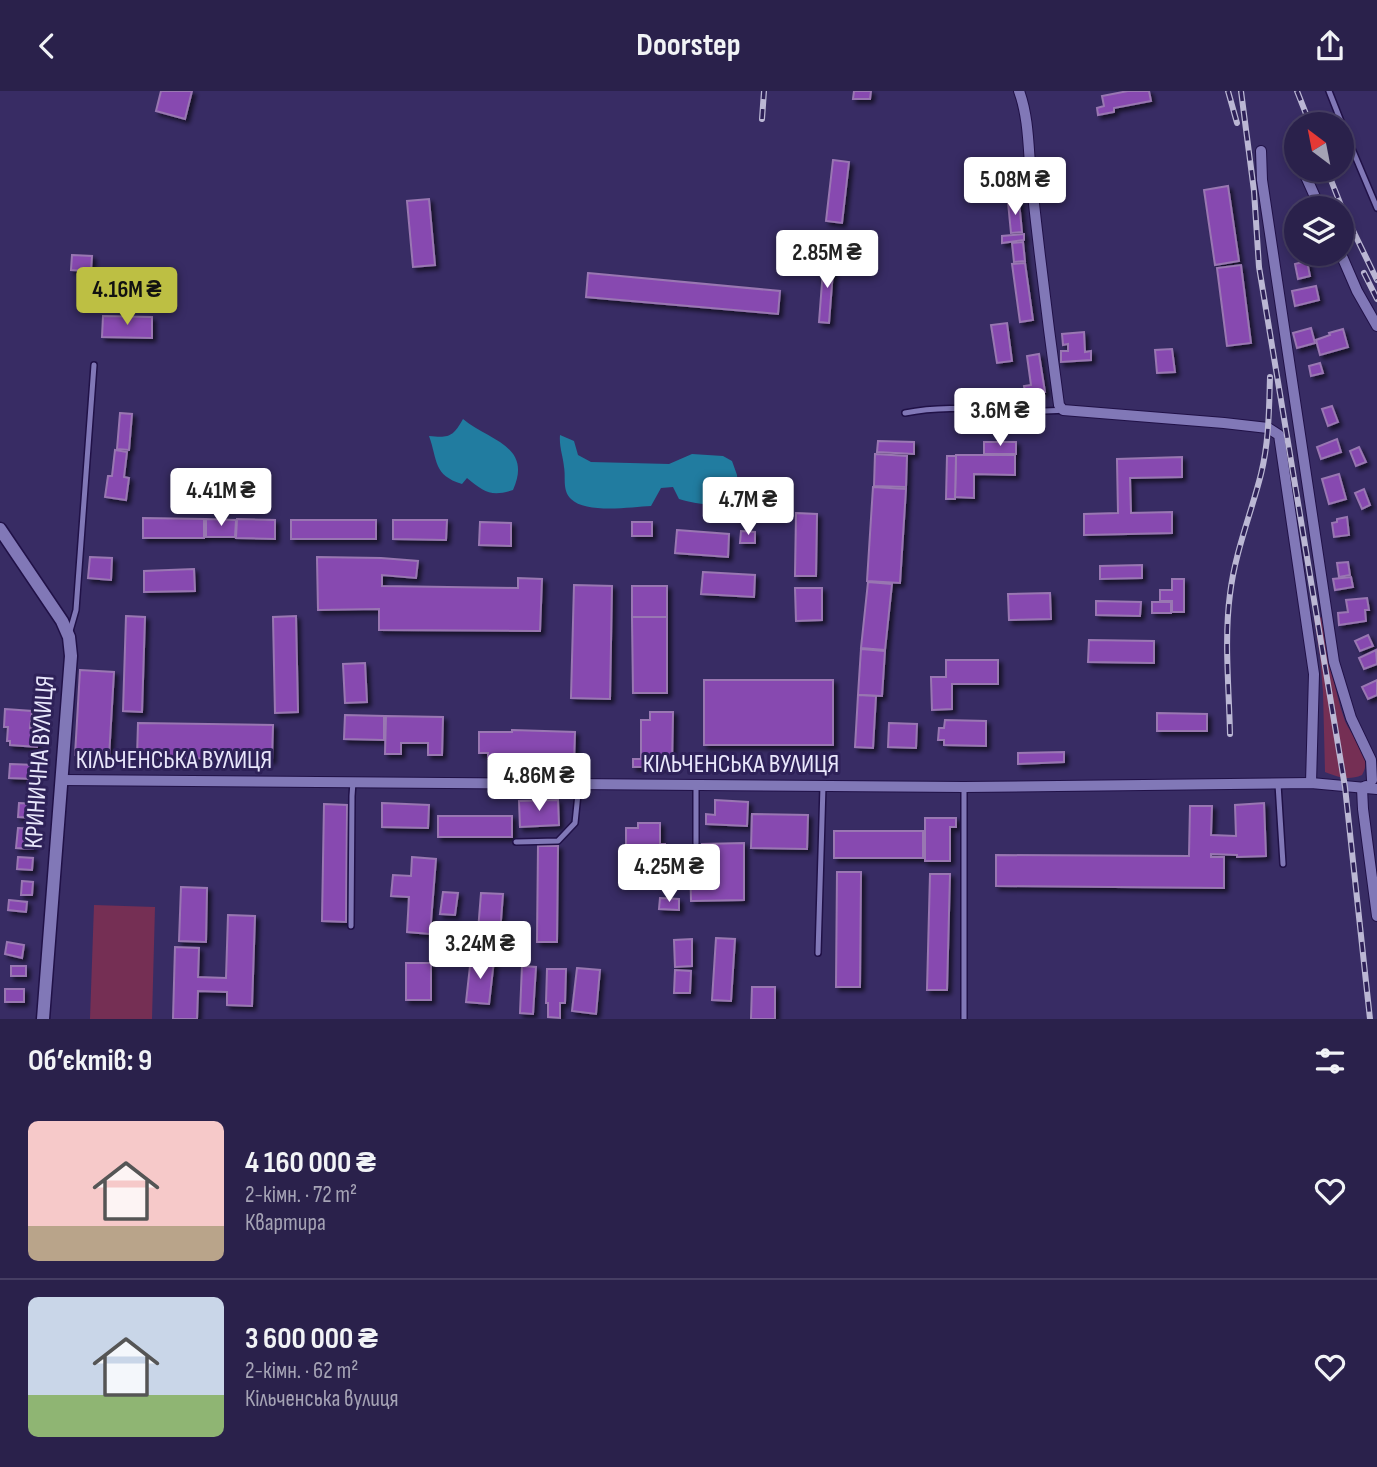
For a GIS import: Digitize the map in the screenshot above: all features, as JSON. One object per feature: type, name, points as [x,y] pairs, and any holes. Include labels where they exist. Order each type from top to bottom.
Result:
[{"type":"street","points":[[1018,91],[1025,108],[1028,155],[1059,405],[1063,410],[1268,428],[1279,435],[1314,674],[1311,783]]},
{"type":"street","points":[[1261,151],[1262,180],[1334,662],[1352,718],[1371,759],[1375,782]]},
{"type":"street","points":[[1346,266],[1377,326]]},
{"type":"street","name":"КРИНИЧНА ВУЛИЦЯ","points":[[0,529],[62,621],[69,638],[71,656],[43,1019]]},
{"type":"street","name":"КІЛЬЧЕНСЬКА ВУЛИЦЯ","points":[[62,780],[964,787],[1311,783],[1362,788],[1375,782]]},
{"type":"street","points":[[1362,788],[1377,916]]},
{"type":"lane","points":[[1329,91],[1337,112]]},
{"type":"lane","points":[[1354,153],[1377,208]]},
{"type":"lane","points":[[69,638],[76,610],[94,365]]},
{"type":"lane","points":[[905,413],[928,408],[1047,412],[1063,410]]},
{"type":"lane","points":[[351,926],[353,782]]},
{"type":"lane","points":[[1278,783],[1283,864]]},
{"type":"lane","points":[[516,842],[558,841],[575,823],[579,784]]},
{"type":"lane","points":[[696,785],[696,843]]},
{"type":"lane","points":[[818,953],[823,786]]},
{"type":"lane","points":[[964,787],[964,1019]]},
{"type":"shaded area","points":[[1324,617],[1337,696],[1345,721],[1366,760],[1362,775],[1352,778],[1325,772],[1323,692],[1314,618]]},
{"type":"shaded area","points":[[94,905],[155,907],[152,1019],[90,1019]]},
{"type":"water","points":[[463,419],[496,439],[513,454],[518,475],[513,490],[488,492],[467,478],[462,484],[441,471],[429,436],[450,435]]},
{"type":"water","points":[[560,435],[574,441],[578,455],[591,462],[669,464],[692,454],[723,456],[732,461],[738,490],[731,500],[711,504],[679,499],[673,487],[661,488],[651,506],[609,509],[587,507],[571,499],[566,492]]},
{"type":"building","points":[[161,91],[192,91],[185,119],[156,111]]},
{"type":"building","points":[[854,91],[871,91],[870,99],[853,99]]},
{"type":"building","points":[[1128,91],[1149,91],[1151,101],[1114,108],[1114,112],[1098,115],[1097,108],[1104,106],[1102,96]]},
{"type":"building","points":[[833,160],[849,162],[842,223],[826,221]]},
{"type":"building","points":[[1228,186],[1239,261],[1215,265],[1204,190]]},
{"type":"building","points":[[429,199],[435,265],[413,267],[407,201]]},
{"type":"building","points":[[1019,201],[1022,232],[1011,233],[1008,202]]},
{"type":"building","points":[[1024,234],[1024,240],[1002,243],[1002,236]]},
{"type":"building","points":[[1023,242],[1025,261],[1014,262],[1012,243]]},
{"type":"building","points":[[72,255],[92,256],[91,271],[71,270]]},
{"type":"building","points":[[824,257],[834,258],[829,323],[819,322]]},
{"type":"building","points":[[1025,263],[1033,320],[1020,322],[1012,264]]},
{"type":"building","points":[[1241,265],[1251,343],[1227,346],[1217,268]]},
{"type":"building","points":[[1295,266],[1308,266],[1310,276],[1298,279]]},
{"type":"building","points":[[588,273],[780,291],[778,314],[586,297]]},
{"type":"building","points":[[1316,286],[1319,300],[1295,306],[1292,291]]},
{"type":"building","points":[[103,316],[152,317],[152,338],[102,337]]},
{"type":"building","points":[[1007,323],[1012,361],[997,363],[991,325]]},
{"type":"building","points":[[1311,328],[1315,343],[1297,348],[1293,333]]},
{"type":"building","points":[[1343,329],[1348,347],[1320,355],[1316,340]]},
{"type":"building","points":[[1084,332],[1085,352],[1091,351],[1091,360],[1061,362],[1061,351],[1068,351],[1068,344],[1063,345],[1062,334]]},
{"type":"building","points":[[1172,349],[1175,372],[1157,373],[1155,350]]},
{"type":"building","points":[[1039,354],[1045,392],[1034,394],[1035,402],[1027,403],[1024,386],[1031,385],[1027,356]]},
{"type":"building","points":[[1320,363],[1323,373],[1311,376],[1309,366]]},
{"type":"building","points":[[1332,406],[1338,422],[1328,426],[1322,409]]},
{"type":"building","points":[[120,413],[132,414],[129,450],[117,449]]},
{"type":"building","points":[[1337,439],[1341,452],[1321,459],[1317,447]]},
{"type":"building","points":[[878,441],[914,442],[914,454],[877,452]]},
{"type":"building","points":[[984,442],[1016,442],[1016,454],[984,454]]},
{"type":"building","points":[[1359,447],[1366,462],[1356,466],[1350,451]]},
{"type":"building","points":[[115,450],[127,452],[124,477],[129,478],[126,500],[105,497],[108,476],[112,476]]},
{"type":"building","points":[[875,454],[907,456],[906,487],[874,486]]},
{"type":"building","points":[[956,455],[1015,455],[1015,475],[974,474],[974,498],[955,497]]},
{"type":"building","points":[[947,456],[956,456],[955,499],[946,499]]},
{"type":"building","points":[[1182,457],[1182,477],[1130,478],[1131,513],[1172,512],[1172,533],[1084,535],[1084,514],[1118,513],[1117,459]]},
{"type":"building","points":[[1339,474],[1346,499],[1329,504],[1322,479]]},
{"type":"building","points":[[873,487],[906,489],[900,583],[867,581]]},
{"type":"building","points":[[1364,489],[1370,505],[1362,509],[1355,493]]},
{"type":"building","points":[[796,513],[817,514],[816,576],[795,576]]},
{"type":"building","points":[[1347,517],[1349,535],[1334,537],[1332,523]]},
{"type":"building","points":[[143,518],[204,519],[204,538],[143,538]]},
{"type":"building","points":[[206,519],[236,520],[235,537],[206,537]]},
{"type":"building","points":[[237,519],[275,520],[275,539],[236,538]]},
{"type":"building","points":[[291,520],[376,520],[376,539],[291,539]]},
{"type":"building","points":[[393,520],[447,520],[446,540],[393,539]]},
{"type":"building","points":[[480,522],[511,523],[511,546],[479,545]]},
{"type":"building","points":[[632,522],[652,522],[652,536],[632,536]]},
{"type":"building","points":[[677,530],[729,534],[728,557],[675,553]]},
{"type":"building","points":[[741,531],[755,532],[755,543],[740,543]]},
{"type":"building","points":[[90,557],[112,558],[111,580],[88,578]]},
{"type":"building","points":[[317,557],[418,561],[416,578],[382,575],[382,586],[518,588],[518,578],[542,579],[540,631],[379,630],[379,609],[318,610]]},
{"type":"building","points":[[1348,562],[1350,575],[1339,577],[1337,563]]},
{"type":"building","points":[[1142,565],[1142,578],[1100,579],[1100,566]]},
{"type":"building","points":[[194,569],[195,591],[144,592],[144,571]]},
{"type":"building","points":[[703,572],[755,575],[754,597],[701,594]]},
{"type":"building","points":[[1351,577],[1353,587],[1335,590],[1333,579]]},
{"type":"building","points":[[1172,579],[1184,579],[1184,612],[1172,612],[1172,601],[1160,601],[1160,590],[1172,590]]},
{"type":"building","points":[[868,582],[892,584],[885,650],[861,648]]},
{"type":"building","points":[[574,585],[612,586],[610,699],[571,698]]},
{"type":"building","points":[[632,586],[667,586],[667,617],[632,617]]},
{"type":"building","points":[[795,588],[822,588],[822,620],[796,621]]},
{"type":"building","points":[[1050,593],[1051,619],[1009,620],[1008,594]]},
{"type":"building","points":[[1367,598],[1369,610],[1365,610],[1366,621],[1339,625],[1338,613],[1348,612],[1346,600]]},
{"type":"building","points":[[1096,601],[1141,602],[1140,616],[1096,615]]},
{"type":"building","points":[[1152,602],[1171,602],[1171,613],[1152,613]]},
{"type":"building","points":[[126,616],[145,617],[142,712],[123,711]]},
{"type":"building","points":[[296,616],[298,712],[275,713],[273,617]]},
{"type":"building","points":[[632,617],[667,617],[667,693],[633,693]]},
{"type":"building","points":[[1368,635],[1373,646],[1360,651],[1355,641]]},
{"type":"building","points":[[1089,640],[1154,641],[1154,663],[1088,662]]},
{"type":"building","points":[[861,649],[885,651],[882,696],[858,695]]},
{"type":"building","points":[[1376,650],[1377,664],[1364,669],[1359,658]]},
{"type":"building","points":[[946,660],[998,660],[998,684],[952,684],[952,709],[932,710],[931,677],[946,677]]},
{"type":"building","points":[[365,663],[367,702],[345,703],[343,664]]},
{"type":"building","points":[[80,670],[114,672],[109,757],[75,755]]},
{"type":"building","points":[[704,680],[833,680],[833,745],[704,745]]},
{"type":"building","points":[[1377,680],[1377,695],[1368,699],[1362,687]]},
{"type":"building","points":[[858,695],[876,696],[873,748],[855,747]]},
{"type":"building","points":[[5,709],[32,711],[30,728],[38,728],[37,747],[10,745],[10,741],[7,741],[8,727],[4,727]]},
{"type":"building","points":[[650,712],[673,712],[672,767],[633,767],[633,759],[641,759],[641,720],[650,720]]},
{"type":"building","points":[[1157,713],[1207,714],[1207,731],[1157,731]]},
{"type":"building","points":[[345,715],[384,716],[384,740],[344,739]]},
{"type":"building","points":[[386,716],[443,717],[442,755],[428,755],[428,743],[401,743],[401,754],[385,754]]},
{"type":"building","points":[[945,720],[986,721],[986,746],[944,745],[944,740],[938,740],[939,728],[944,728]]},
{"type":"building","points":[[138,723],[273,725],[272,760],[137,757]]},
{"type":"building","points":[[889,723],[917,724],[916,748],[888,747]]},
{"type":"building","points":[[479,732],[575,732],[574,764],[511,763],[511,759],[488,758],[488,753],[479,753]]},
{"type":"building","points":[[1064,752],[1064,762],[1018,764],[1018,753]]},
{"type":"building","points":[[10,764],[36,765],[35,779],[9,778]]},
{"type":"building","points":[[558,800],[559,825],[520,827],[519,801]]},
{"type":"building","points":[[715,800],[748,802],[747,826],[706,824],[706,814],[715,815]]},
{"type":"building","points":[[19,803],[36,804],[36,818],[18,817]]},
{"type":"building","points":[[382,803],[429,805],[428,828],[382,827]]},
{"type":"building","points":[[1264,803],[1266,856],[1211,854],[1211,857],[1224,857],[1224,888],[996,886],[996,855],[1189,856],[1190,806],[1212,806],[1211,835],[1236,836],[1235,805]]},
{"type":"building","points":[[324,804],[347,805],[346,922],[322,921]]},
{"type":"building","points":[[752,814],[808,815],[807,849],[751,848]]},
{"type":"building","points":[[438,816],[512,816],[512,837],[438,837]]},
{"type":"building","points":[[925,818],[956,818],[956,827],[950,827],[950,861],[925,861]]},
{"type":"building","points":[[638,823],[660,823],[660,844],[665,844],[665,857],[639,857],[639,863],[626,863],[626,828],[638,828]]},
{"type":"building","points":[[18,828],[35,829],[33,849],[16,848]]},
{"type":"building","points":[[834,831],[923,831],[923,858],[834,858]]},
{"type":"building","points":[[744,843],[744,900],[691,901],[690,853],[702,853],[702,844]]},
{"type":"building","points":[[538,846],[558,846],[557,942],[537,942]]},
{"type":"building","points":[[18,857],[33,858],[32,870],[17,869]]},
{"type":"building","points":[[412,857],[436,859],[430,934],[407,932],[409,897],[391,896],[393,875],[411,876]]},
{"type":"building","points":[[837,872],[861,872],[860,987],[836,987]]},
{"type":"building","points":[[930,874],[950,874],[947,990],[927,990]]},
{"type":"building","points":[[22,881],[33,882],[32,895],[21,895]]},
{"type":"building","points":[[181,887],[207,888],[206,942],[179,941]]},
{"type":"building","points":[[443,892],[458,893],[455,915],[440,914]]},
{"type":"building","points":[[481,893],[503,894],[500,933],[478,931]]},
{"type":"building","points":[[660,898],[679,899],[679,910],[659,909]]},
{"type":"building","points":[[9,900],[27,902],[26,912],[8,910]]},
{"type":"building","points":[[228,915],[255,916],[252,1006],[227,1005],[227,992],[198,991],[197,1019],[173,1019],[175,947],[199,948],[198,977],[226,978]]},
{"type":"building","points":[[716,938],[735,939],[731,1001],[712,1000]]},
{"type":"building","points":[[692,939],[692,966],[675,967],[674,940]]},
{"type":"building","points":[[7,942],[24,945],[22,958],[5,954]]},
{"type":"building","points":[[471,957],[494,960],[489,1004],[466,1002]]},
{"type":"building","points":[[406,963],[431,963],[431,1000],[406,1000]]},
{"type":"building","points":[[11,966],[26,966],[26,976],[11,976]]},
{"type":"building","points":[[522,966],[536,967],[533,1014],[520,1013]]},
{"type":"building","points":[[577,968],[600,970],[596,1014],[572,1011]]},
{"type":"building","points":[[547,969],[566,969],[565,1003],[560,1003],[560,1018],[548,1017]]},
{"type":"building","points":[[675,970],[691,971],[690,993],[674,993]]},
{"type":"building","points":[[752,987],[775,987],[775,1019],[751,1019]]},
{"type":"building","points":[[5,989],[24,989],[24,1002],[5,1002]]},
{"type":"railway","points":[[762,119],[764,91]]},
{"type":"railway","points":[[1228,91],[1237,123]]},
{"type":"railway","points":[[1241,91],[1254,191],[1259,267],[1345,787],[1370,1019]]},
{"type":"railway","points":[[1297,91],[1305,112]]},
{"type":"railway","points":[[1332,182],[1377,280]]},
{"type":"railway","points":[[1364,273],[1377,299]]},
{"type":"railway","points":[[1230,734],[1228,611],[1239,548],[1264,462],[1270,377]]}]
